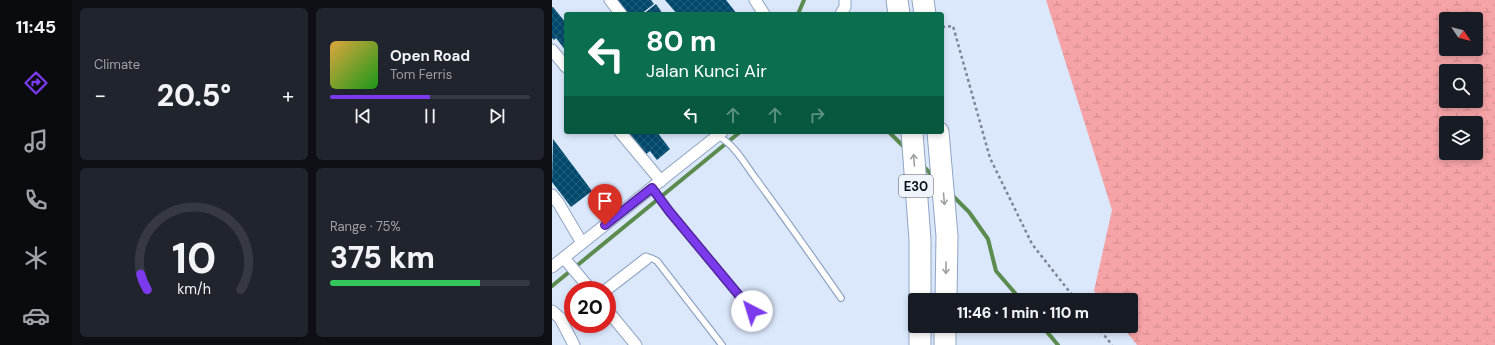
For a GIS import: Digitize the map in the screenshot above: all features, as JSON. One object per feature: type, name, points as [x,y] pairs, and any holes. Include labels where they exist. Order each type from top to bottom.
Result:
[{"type":"highway","points":[[897,0],[899,12]]},
{"type":"highway","points":[[923,0],[925,12]]},
{"type":"highway","name":"E30","points":[[912,134],[920,240],[920,293]]},
{"type":"highway","name":"E30","points":[[938,134],[947,236],[946,293]]},
{"type":"highway","points":[[920,333],[920,345]]},
{"type":"highway","points":[[945,333],[945,345]]},
{"type":"street","points":[[610,0],[619,12]]},
{"type":"street","points":[[755,0],[763,12]]},
{"type":"street","points":[[842,12],[845,7],[845,0]]},
{"type":"street","points":[[552,50],[564,65]]},
{"type":"street","points":[[622,134],[661,181]]},
{"type":"street","points":[[552,267],[567,261],[582,243],[654,191],[661,181],[720,135]]},
{"type":"street","points":[[552,195],[582,243]]},
{"type":"street","points":[[616,282],[646,259]]},
{"type":"street","points":[[567,261],[584,281]]},
{"type":"street","points":[[552,311],[560,318],[574,345]]},
{"type":"street","points":[[616,321],[636,345]]},
{"type":"lane","points":[[720,135],[739,157],[799,236],[841,298]]},
{"type":"lane","points":[[654,191],[762,322]]},
{"type":"lane","points":[[646,259],[651,258],[657,261],[722,345]]},
{"type":"path","points":[[944,28],[953,26],[990,158],[1032,244],[1070,293]]},
{"type":"path","points":[[1103,333],[1112,345]]},
{"type":"green space","points":[[1046,0],[1495,0],[1495,345],[1137,345],[1128,333],[1138,333],[1138,293],[1096,293],[1094,291],[1112,210]]},
{"type":"building","points":[[617,0],[651,0],[654,4],[644,12],[622,12],[624,9]]},
{"type":"building","points":[[665,0],[726,0],[735,12],[675,12]]},
{"type":"building","points":[[656,4],[662,12],[646,12]]},
{"type":"building","points":[[553,7],[564,21],[564,48],[556,38],[554,40],[552,38]]},
{"type":"building","points":[[623,134],[659,134],[670,149],[657,160],[650,151],[642,158]]},
{"type":"building","points":[[553,139],[592,191],[571,207],[552,182]]},
{"type":"waterway","points":[[799,12],[804,0]]},
{"type":"waterway","points":[[552,286],[738,134]]},
{"type":"waterway","points":[[891,134],[905,148]]},
{"type":"waterway","points":[[923,166],[935,178]]},
{"type":"waterway","points":[[951,194],[969,212],[988,239],[996,271],[1015,293]]},
{"type":"waterway","points":[[1048,333],[1058,345]]},
{"type":"route","points":[[605,225],[652,188],[669,211],[752,311]]}]
